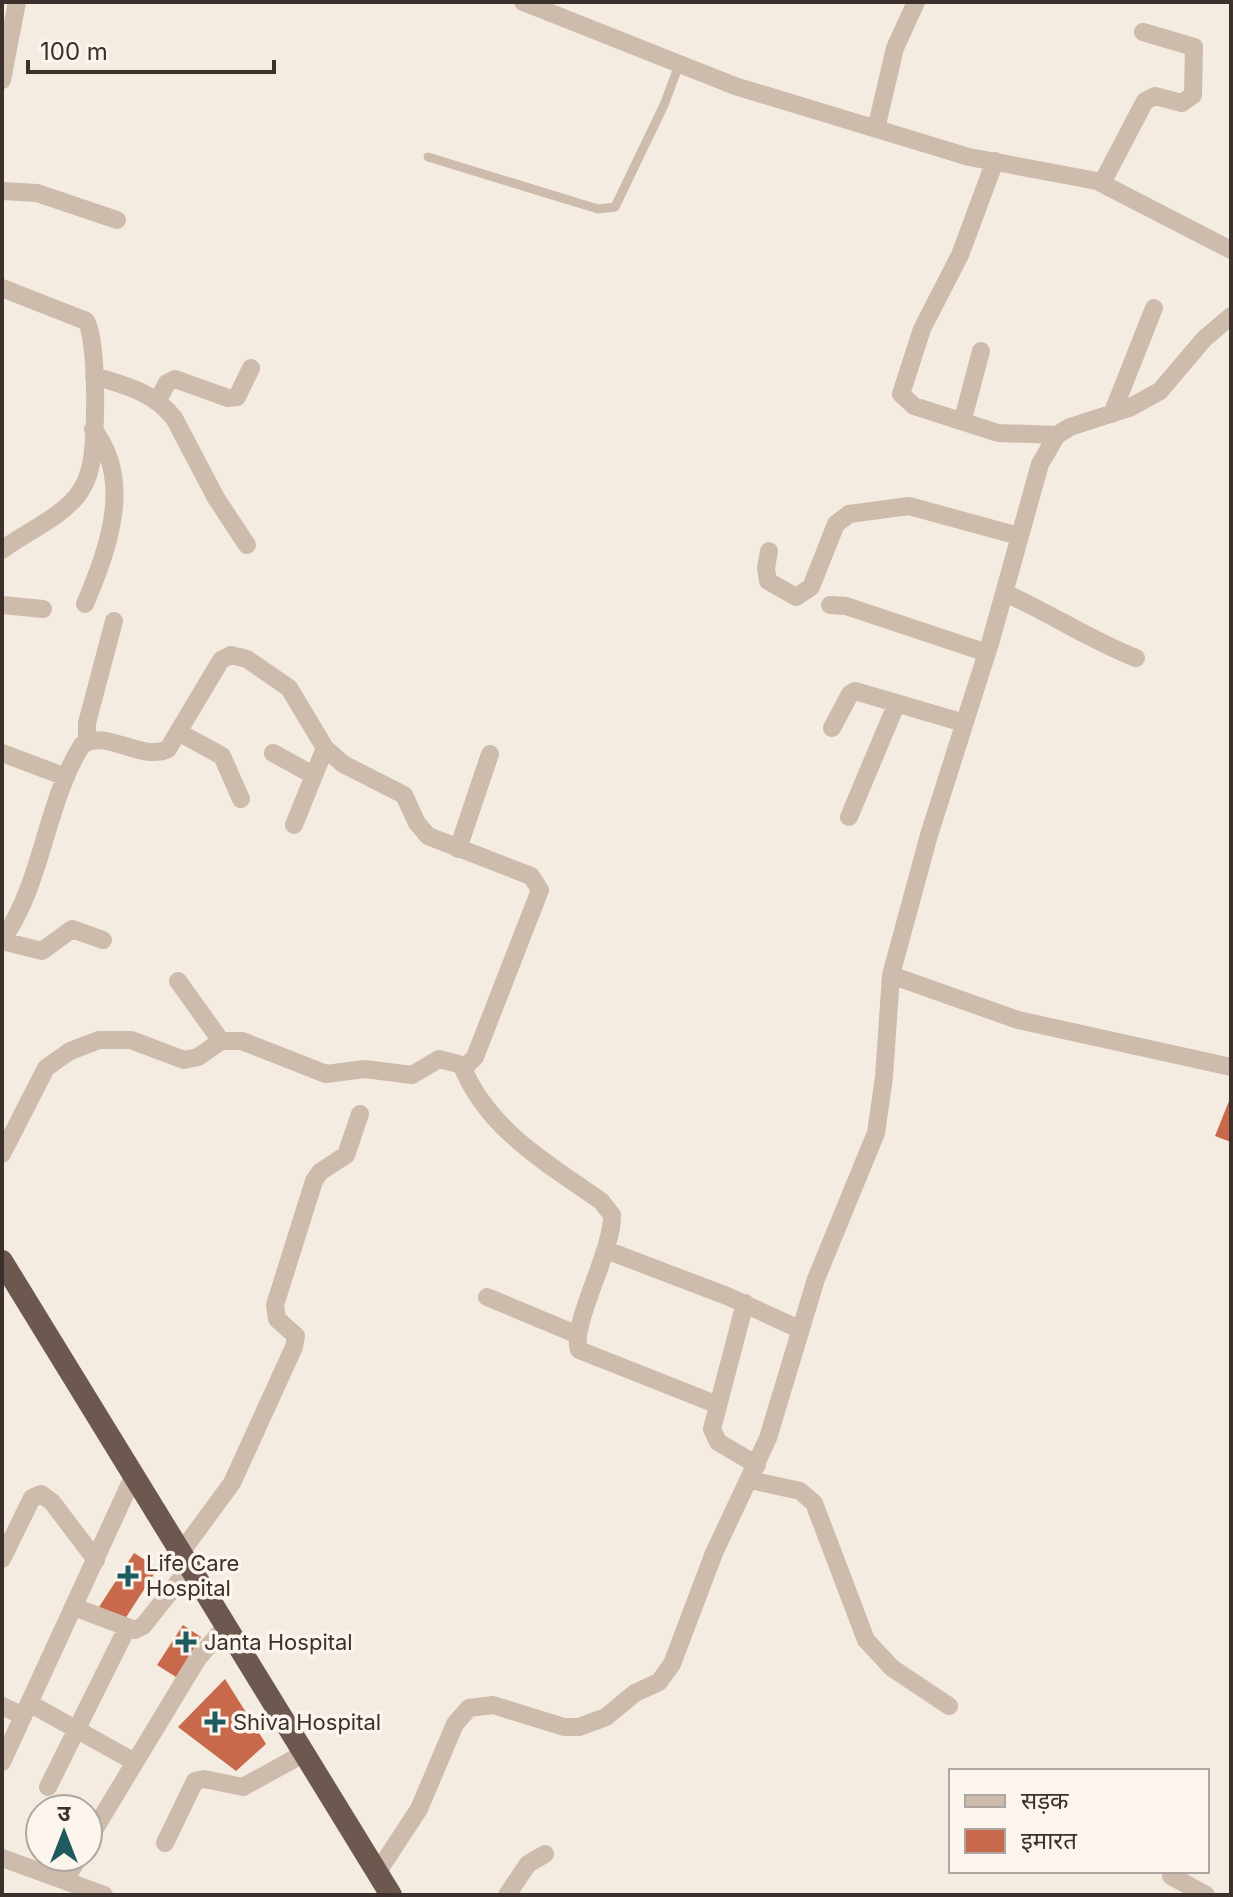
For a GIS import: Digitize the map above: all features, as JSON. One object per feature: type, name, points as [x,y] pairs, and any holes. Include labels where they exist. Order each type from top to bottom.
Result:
[{"type":"highway","points":[[2,1261],[391,1895]]},
{"type":"street","points":[[523,2],[679,65],[876,129],[995,161],[1102,183],[1231,250]]},
{"type":"street","points":[[876,129],[895,48],[916,2]]},
{"type":"street","points":[[2,80],[11,11]]},
{"type":"street","points":[[1102,183],[1145,101],[1155,96],[1177,103],[1187,101],[1195,88],[1194,47],[1143,32]]},
{"type":"street","points":[[995,161],[960,255],[922,329],[901,387],[907,403],[1011,435],[1057,435]]},
{"type":"street","points":[[2,206],[2,190],[37,193],[117,220]]},
{"type":"street","points":[[2,288],[86,321],[92,338],[94,376],[90,471],[76,497],[63,510],[2,550]]},
{"type":"street","points":[[1112,414],[1154,308]]},
{"type":"street","points":[[377,1873],[419,1809],[455,1724],[469,1708],[493,1705],[564,1727],[579,1727],[606,1717],[635,1693],[659,1682],[672,1664],[714,1553],[753,1472],[779,1407],[799,1329],[876,1133],[884,1077],[891,975],[926,846],[1005,593],[1040,464],[1057,435],[1070,427],[1112,414],[1160,391],[1204,339],[1231,316]]},
{"type":"street","points":[[963,419],[981,351]]},
{"type":"street","points":[[158,400],[167,383],[175,379],[228,398],[237,397],[251,368]]},
{"type":"street","points":[[94,376],[138,389],[158,400],[174,418],[216,498],[247,545]]},
{"type":"street","points":[[85,604],[109,534],[114,487],[111,456],[93,429]]},
{"type":"street","points":[[769,551],[766,568],[768,581],[796,597],[811,587],[836,524],[844,515],[909,506],[1019,536]]},
{"type":"street","points":[[1005,593],[1044,610],[1092,640],[1136,658]]},
{"type":"street","points":[[2,605],[43,609]]},
{"type":"street","points":[[830,605],[846,606],[987,653]]},
{"type":"street","points":[[103,940],[72,929],[42,951],[2,941],[22,903],[66,777],[87,741],[89,715],[114,621]]},
{"type":"street","points":[[87,741],[98,740],[151,754],[168,749],[221,660],[231,655],[247,659],[289,688],[325,748],[361,775],[404,795],[420,829],[458,849],[531,876],[540,890],[475,1057],[462,1066]]},
{"type":"street","points":[[832,728],[850,694],[855,691],[896,705],[921,707],[964,723]]},
{"type":"street","points":[[849,817],[896,705]]},
{"type":"street","points":[[180,733],[222,756],[241,799]]},
{"type":"street","points":[[294,825],[325,748]]},
{"type":"street","points":[[2,753],[66,777]]},
{"type":"street","points":[[273,753],[313,775]]},
{"type":"street","points":[[458,849],[490,754]]},
{"type":"street","points":[[2,898],[22,903]]},
{"type":"street","points":[[891,975],[1018,1020],[1231,1067]]},
{"type":"street","points":[[178,981],[221,1041]]},
{"type":"street","points":[[2,1154],[46,1068],[70,1051],[99,1040],[131,1040],[177,1059],[191,1060],[221,1041],[242,1041],[326,1074],[365,1069],[412,1075],[439,1059],[462,1066],[474,1091],[499,1125],[608,1209],[612,1222],[606,1250],[578,1335],[577,1344],[585,1355],[718,1405]]},
{"type":"street","points":[[74,1607],[127,1628],[135,1630],[143,1626],[232,1483],[294,1347],[294,1332],[277,1319],[275,1305],[314,1181],[346,1155],[360,1114]]},
{"type":"street","points":[[606,1250],[745,1303],[799,1329]]},
{"type":"street","points":[[487,1297],[578,1335]]},
{"type":"street","points":[[745,1303],[718,1405],[713,1437],[753,1472],[800,1491],[814,1503],[866,1640],[892,1668],[949,1706]]},
{"type":"street","points":[[2,1762],[134,1475]]},
{"type":"street","points":[[2,1559],[32,1498],[41,1494],[52,1502],[96,1560]]},
{"type":"street","points":[[104,1812],[198,1658],[227,1625]]},
{"type":"street","points":[[48,1787],[127,1628]]},
{"type":"street","points":[[2,1706],[26,1709],[77,1729],[133,1761]]},
{"type":"street","points":[[165,1843],[195,1781],[204,1779],[243,1787],[303,1754]]},
{"type":"street","points":[[507,1895],[528,1864],[545,1854]]},
{"type":"street","points":[[2,1858],[59,1884],[104,1895]]},
{"type":"street","points":[[1171,1876],[1206,1895]]},
{"type":"lane","points":[[428,157],[598,209],[615,207],[626,190],[679,65]]},
{"type":"building","points":[[1231,1096],[1231,1142],[1215,1136]]},
{"type":"building","points":[[134,1553],[158,1568],[123,1622],[99,1607]]},
{"type":"building","points":[[183,1625],[201,1637],[176,1677],[157,1665]]},
{"type":"building","points":[[225,1679],[266,1744],[236,1771],[178,1727]]},
{"type":"place","name":"Life Care Hospital","points":[[128,1576]]},
{"type":"place","name":"Janta Hospital","points":[[186,1642]]},
{"type":"place","name":"Shiva Hospital","points":[[215,1722]]}]
